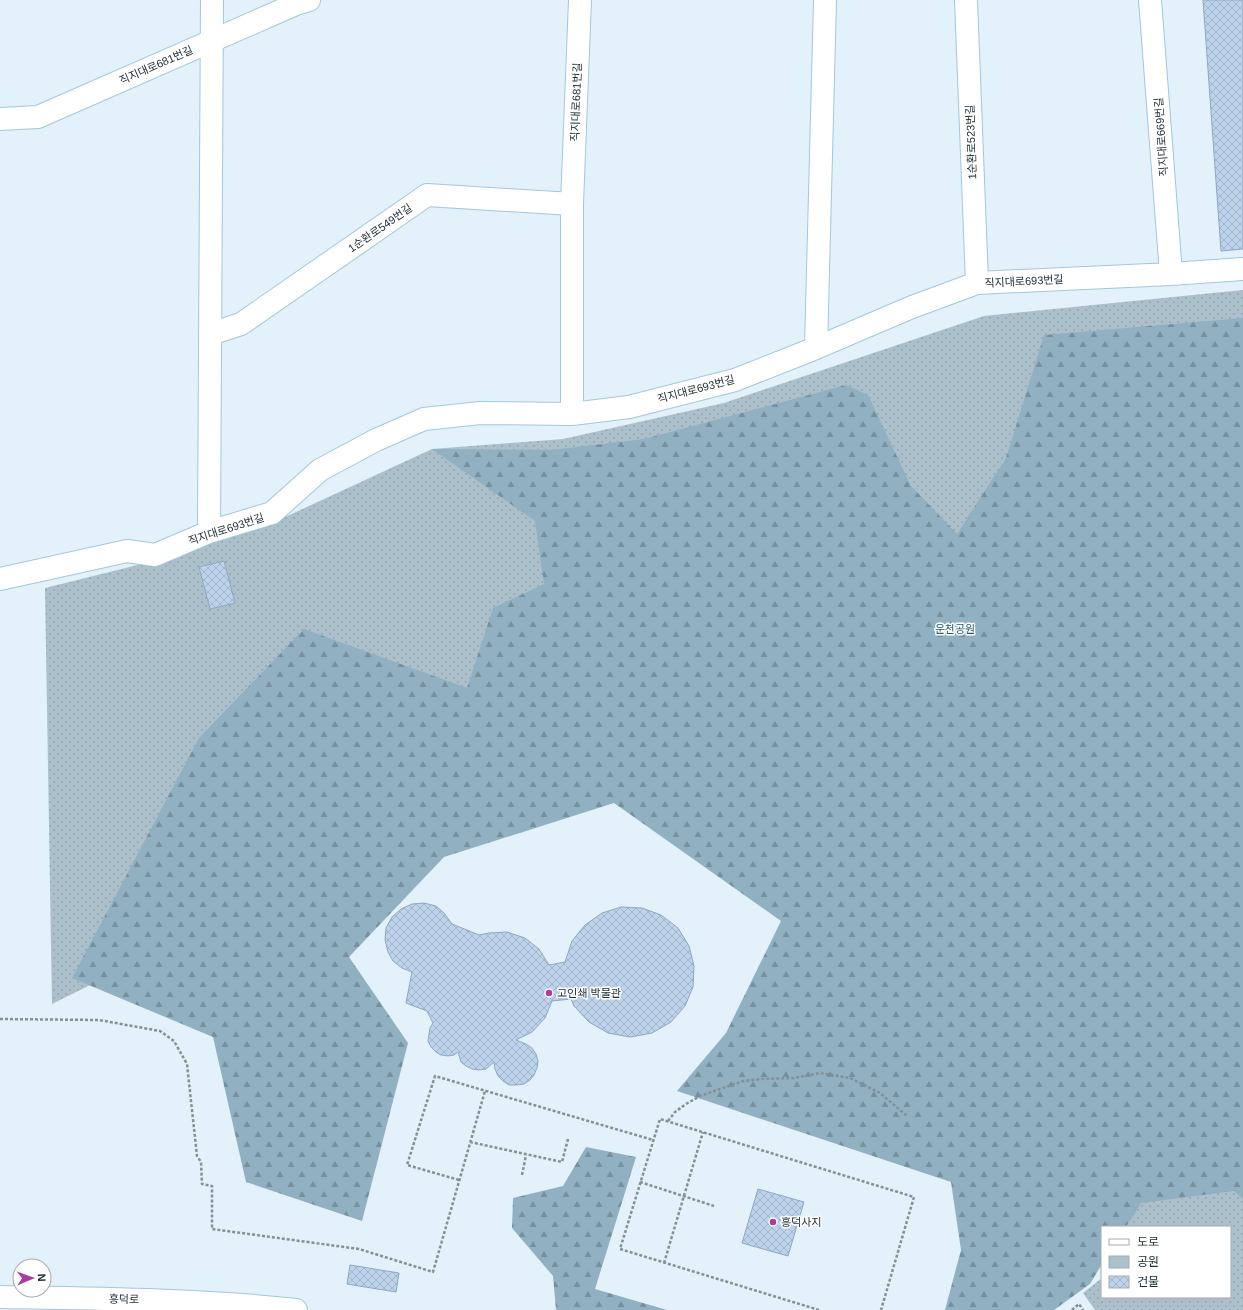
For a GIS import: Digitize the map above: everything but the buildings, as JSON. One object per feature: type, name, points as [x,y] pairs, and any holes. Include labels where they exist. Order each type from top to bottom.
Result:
[{"type":"street","points":[[209,532],[212,0]]},
{"type":"street","name":"직지대로681번길","points":[[0,119],[38,117],[296,4],[309,0]]},
{"type":"street","name":"직지대로681번길","points":[[572,204],[580,0]]},
{"type":"street","points":[[816,348],[825,0]]},
{"type":"street","name":"1순환로523번길","points":[[966,0],[977,284]]},
{"type":"street","name":"직지대로669번길","points":[[1150,0],[1172,274]]},
{"type":"street","name":"1순환로549번길","points":[[210,334],[241,324],[427,196],[572,204]]},
{"type":"street","points":[[572,204],[572,414]]},
{"type":"street","name":"직지대로693번길","points":[[0,579],[127,551],[155,555],[209,532],[272,514],[320,470],[376,440],[424,419],[480,413],[572,414],[629,407],[735,380],[816,348],[912,307],[977,284],[1243,269]]},
{"type":"street","name":"흥덕로","points":[[0,1297],[136,1305],[262,1306],[296,1310]]},
{"type":"path","points":[[0,1019],[99,1020],[160,1031],[174,1041],[187,1064],[197,1156],[201,1162],[202,1184],[212,1186],[212,1229],[359,1249],[433,1272],[485,1091]]},
{"type":"path","points":[[668,1121],[675,1112],[700,1096],[743,1081],[794,1078],[820,1073],[850,1078],[880,1093],[907,1116]]},
{"type":"path","points":[[460,1180],[407,1165],[435,1076],[652,1140]]},
{"type":"path","points":[[819,1310],[620,1249],[652,1140],[660,1119],[914,1197],[881,1310]]},
{"type":"path","points":[[664,1263],[703,1132]]},
{"type":"path","points":[[470,1142],[562,1162],[568,1139]]},
{"type":"path","points":[[522,1174],[526,1155]]},
{"type":"path","points":[[640,1182],[714,1206]]},
{"type":"path","points":[[1072,1310],[1079,1304],[1083,1310]]},
{"type":"green space","name":"운천공원","points":[[1243,290],[1243,1310],[1095,1310],[1083,1293],[1101,1279],[1101,1298],[1231,1298],[1231,1226],[1101,1226],[1101,1267],[829,901],[542,761],[52,1004],[45,588],[174,556],[281,519],[432,449],[563,439],[724,403],[984,316]]},
{"type":"green space","name":"운천공원","points":[[1243,318],[1243,1199],[1234,1191],[1141,1203],[1127,1226],[1101,1226],[1101,1266],[1090,1284],[1054,1310],[945,1310],[961,1250],[951,1182],[677,1091],[726,1033],[781,921],[614,803],[444,857],[349,957],[408,1043],[362,1221],[246,1182],[213,1037],[72,978],[199,738],[304,629],[467,688],[493,608],[544,584],[535,521],[432,449],[552,450],[644,439],[846,385],[868,395],[911,486],[957,534],[1006,458],[1044,335]]},
{"type":"green space","points":[[586,1147],[636,1157],[595,1289],[667,1310],[556,1310],[553,1276],[512,1228],[513,1198],[563,1186]]},
{"type":"place","name":"고인쇄 박물관","points":[[549,993]]},
{"type":"place","name":"흥덕사지","points":[[773,1222]]}]
